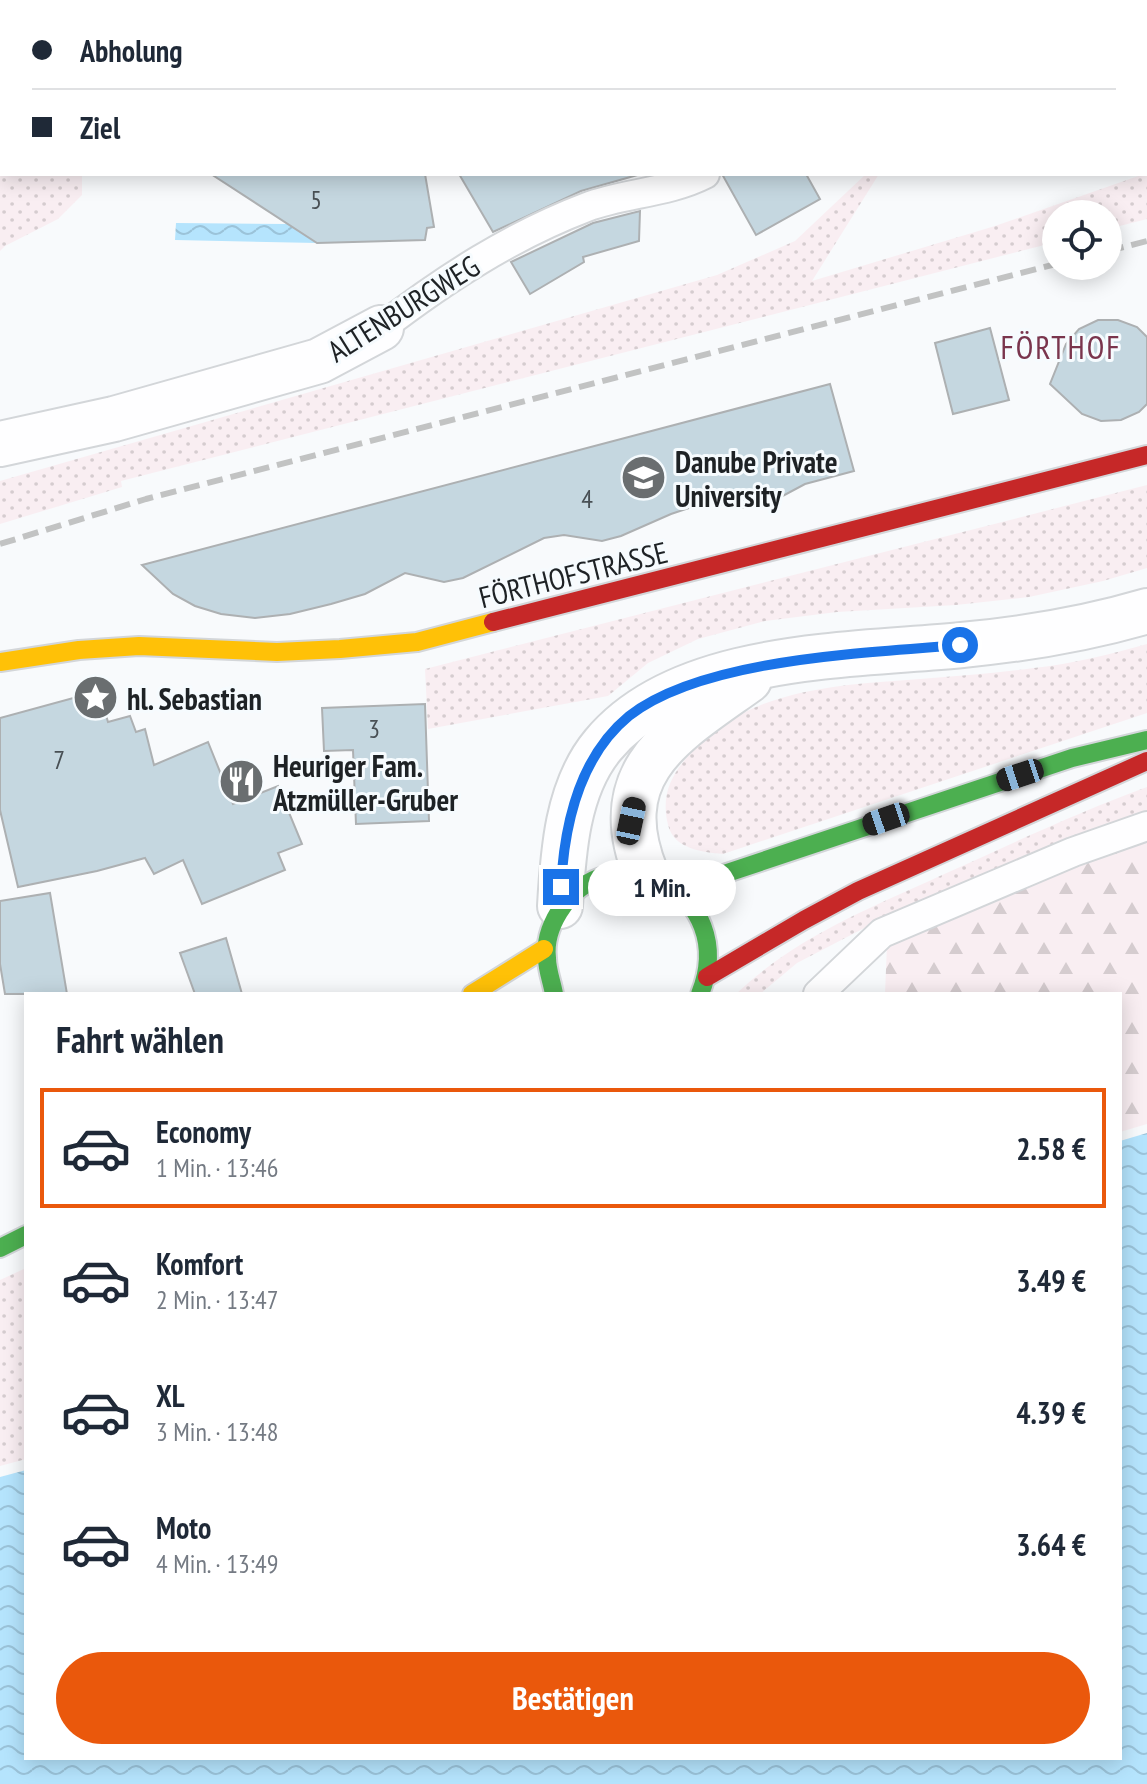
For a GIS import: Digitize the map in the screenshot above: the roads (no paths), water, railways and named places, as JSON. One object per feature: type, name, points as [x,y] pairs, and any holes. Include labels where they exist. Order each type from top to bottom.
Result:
[{"type":"main road","name":"FÖRTHOFSTRASSE","points":[[0,662],[111,647],[295,652],[417,642],[1147,455]]},
{"type":"main road","points":[[553,992],[546,972],[544,949],[549,927],[560,906],[573,892],[589,882],[617,874],[658,880],[709,879],[1072,758],[1147,740]]},
{"type":"main road","points":[[704,986],[830,906],[941,852],[1147,761]]},
{"type":"main road","points":[[658,880],[691,902],[704,925],[710,951],[704,986]]},
{"type":"main road","points":[[475,992],[544,949]]},
{"type":"main road","points":[[0,1248],[24,1236]]},
{"type":"street","name":"ALTENBURGWEG","points":[[0,444],[114,419],[319,361],[381,328]]},
{"type":"street","points":[[560,906],[562,868],[571,817],[582,781],[601,747],[629,717],[661,697],[706,680],[771,665],[839,654],[1036,637],[1147,611]]},
{"type":"street","points":[[658,880],[635,849],[631,821],[638,789],[654,756],[679,730],[771,665]]},
{"type":"lane","name":"ALTENBURGWEG","points":[[381,328],[438,284],[515,238],[589,206],[641,195],[699,176]]},
{"type":"lane","points":[[820,992],[882,933],[1073,852],[1147,826]]},
{"type":"water","points":[[176,223],[288,224],[317,243],[175,240]]},
{"type":"water","points":[[1147,1133],[1147,1784],[0,1784],[0,1477],[24,1471],[24,1760],[1122,1760],[1122,1140]]},
{"type":"railway","points":[[1122,247],[1147,241]]},
{"type":"railway","points":[[0,544],[146,499],[1042,268]]},
{"type":"place","name":"Danube Private University","points":[[644,478]]},
{"type":"place","name":"hl. Sebastian","points":[[96,698]]},
{"type":"place","name":"Heuriger Fam. Atzmüller-Gruber","points":[[242,782]]},
{"type":"district","name":"FÖRTHOF","points":[[1061,347]]}]
